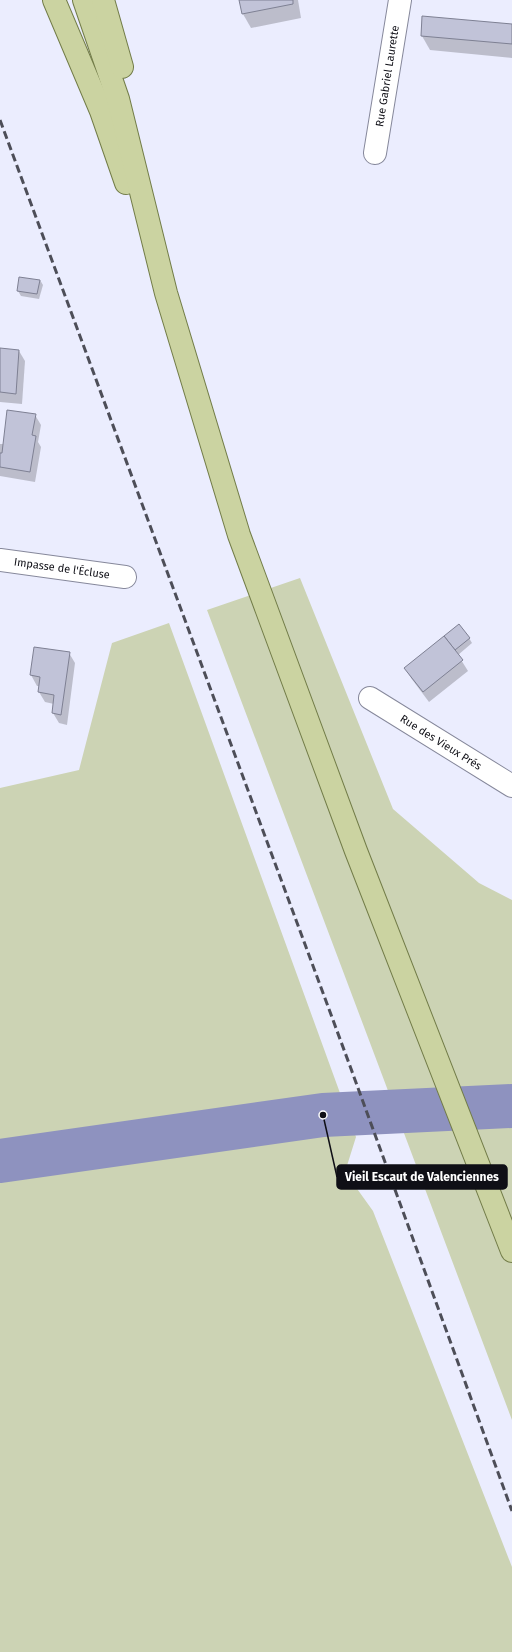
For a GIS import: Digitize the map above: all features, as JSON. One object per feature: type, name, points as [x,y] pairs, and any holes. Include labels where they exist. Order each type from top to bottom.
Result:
[{"type":"main road","points":[[54,0],[101,112],[144,236],[166,293]]},
{"type":"main road","points":[[84,0],[118,99],[166,293],[239,535],[356,851],[512,1251]]},
{"type":"main road","points":[[103,0],[134,114],[139,144],[143,198]]},
{"type":"street","name":"Rue Gabriel Laurette","points":[[375,153],[400,0]]},
{"type":"street","name":"Impasse de l'Écluse","points":[[0,560],[125,577]]},
{"type":"street","name":"Rue des Vieux Prés","points":[[370,698],[512,786]]},
{"type":"green space","points":[[300,578],[393,809],[479,883],[512,900],[512,1420],[207,610]]},
{"type":"green space","points":[[169,623],[356,1137],[345,1172],[373,1211],[512,1567],[512,1652],[0,1652],[0,788],[79,770],[112,643]]},
{"type":"building","points":[[239,0],[293,0],[293,4],[242,14]]},
{"type":"building","points":[[422,16],[512,24],[512,44],[421,36]]},
{"type":"building","points":[[19,277],[40,280],[37,294],[17,291]]},
{"type":"building","points":[[0,348],[19,350],[16,394],[0,392]]},
{"type":"building","points":[[7,410],[36,414],[32,435],[36,436],[30,472],[0,467],[0,453],[2,453]]},
{"type":"building","points":[[459,624],[470,638],[455,650],[444,636]]},
{"type":"building","points":[[444,636],[463,660],[423,692],[404,668]]},
{"type":"building","points":[[34,647],[70,652],[61,715],[52,713],[54,695],[38,692],[40,677],[30,675]]},
{"type":"waterway","points":[[0,1161],[323,1115],[512,1106]]},
{"type":"railway","points":[[0,120],[350,1066],[512,1511]]},
{"type":"place","name":"Vieil Escaut de Valenciennes","points":[[323,1115]]}]
